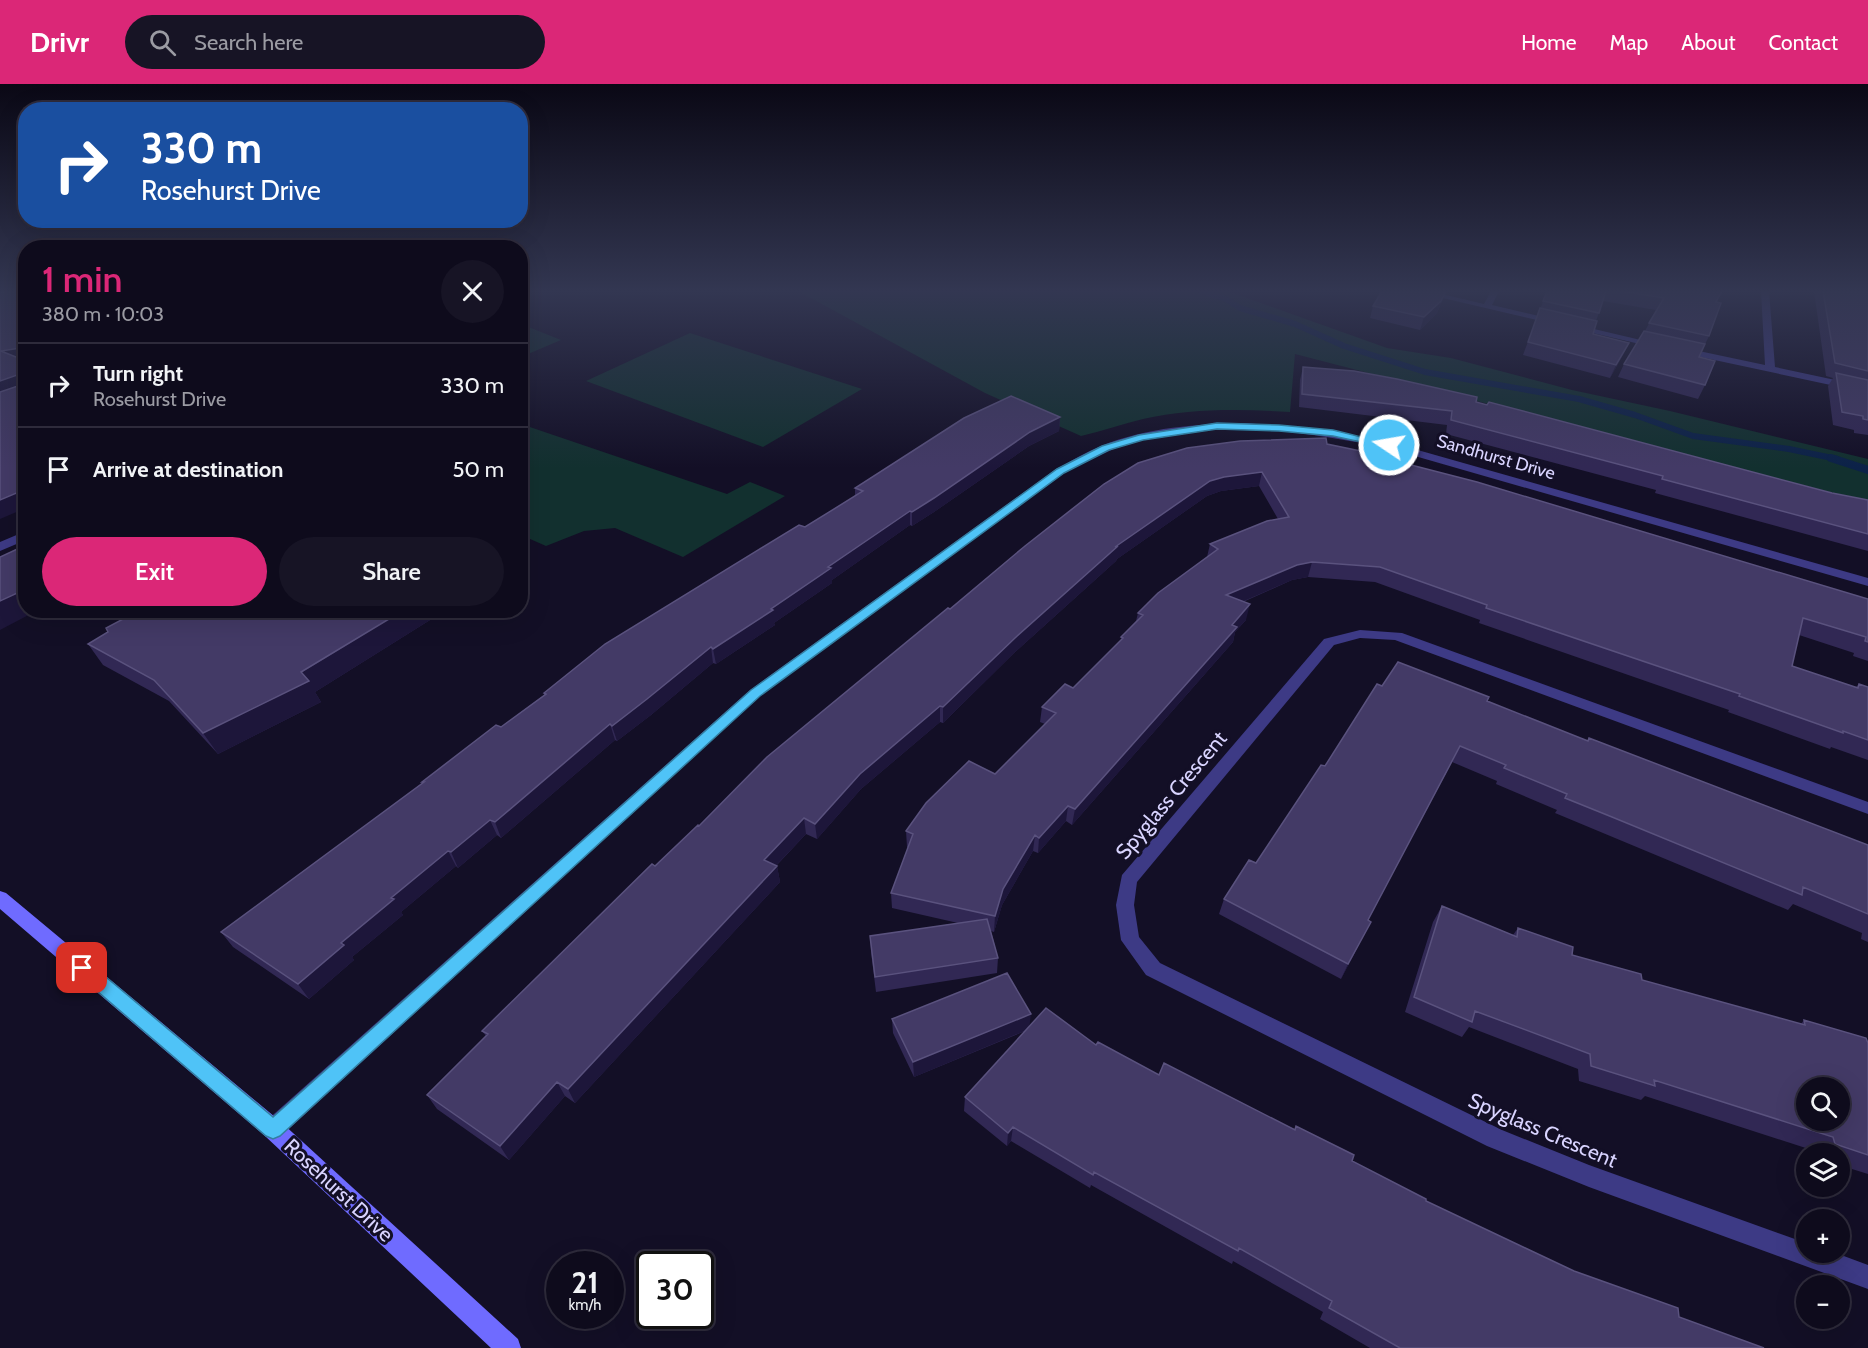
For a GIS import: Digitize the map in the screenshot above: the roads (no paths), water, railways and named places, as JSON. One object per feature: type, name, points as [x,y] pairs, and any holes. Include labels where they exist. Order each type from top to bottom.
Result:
[{"type":"street","points":[[1680,350],[1868,390]]},
{"type":"street","points":[[1769,350],[1770,370]]},
{"type":"street","name":"Sandhurst Drive","points":[[273,1129],[755,693],[1060,471],[1106,448],[1160,434],[1217,426],[1333,433],[1389,445],[1868,582]]},
{"type":"street","points":[[0,547],[18,539]]},
{"type":"street","name":"Spyglass Crescent","points":[[1868,808],[1397,636],[1359,634],[1329,642],[1128,880],[1125,905],[1130,940],[1153,969],[1495,1138],[1589,1176],[1868,1277]]},
{"type":"street","name":"Rosehurst Drive","points":[[0,898],[273,1129],[509,1348]]},
{"type":"waterway","points":[[1356,350],[1425,372],[1579,399],[1635,415],[1693,436],[1789,449],[1837,459]]},
{"type":"waterway","points":[[1831,458],[1868,470]]}]
